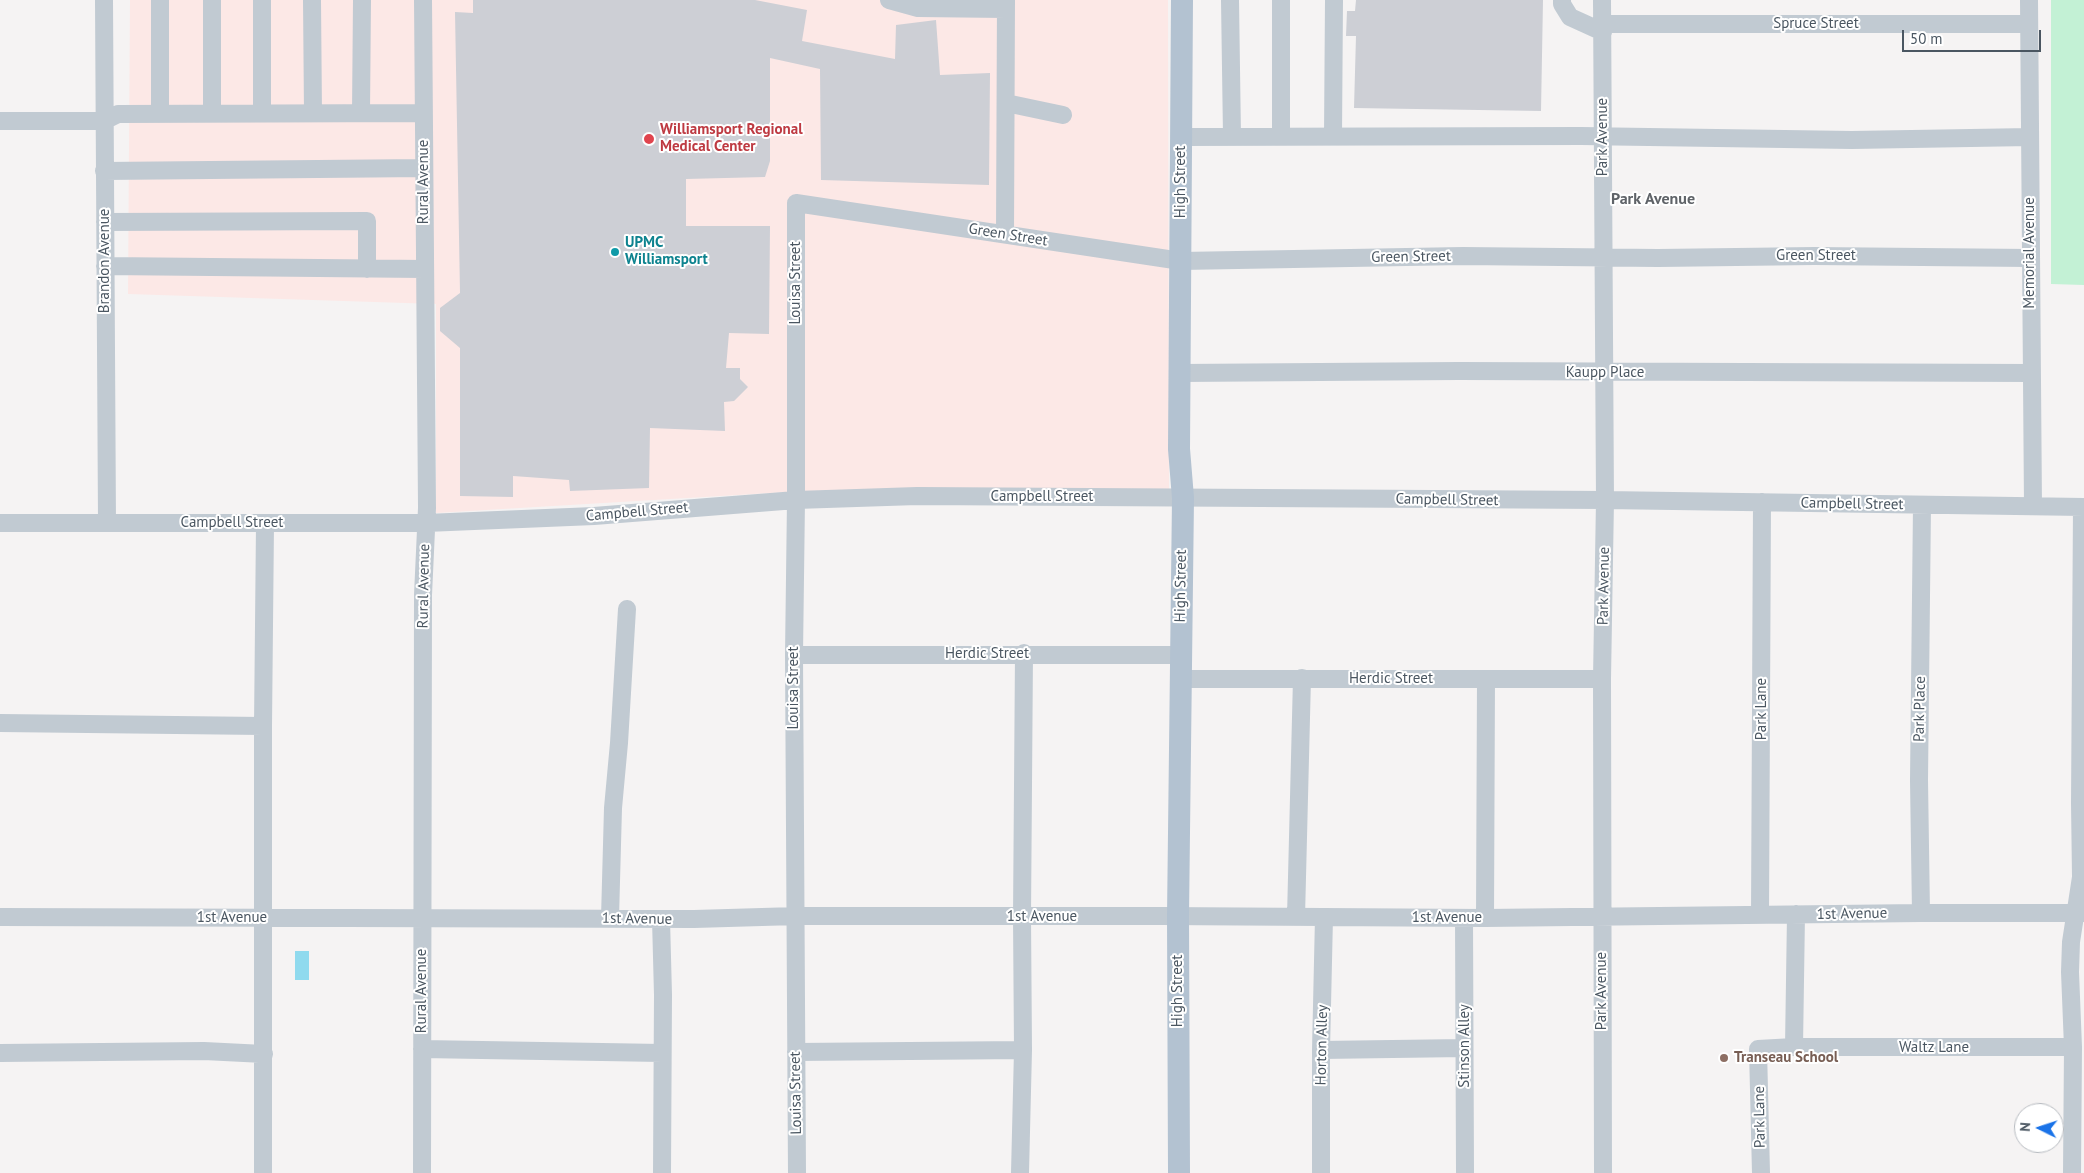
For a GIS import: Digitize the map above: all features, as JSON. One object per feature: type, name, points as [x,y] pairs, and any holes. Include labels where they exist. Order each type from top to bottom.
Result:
[{"type":"main road","name":"High Street","points":[[1179,1173],[1178,916],[1183,498],[1179,450],[1182,0]]},
{"type":"street","name":"Brandon Avenue","points":[[104,0],[107,522]]},
{"type":"street","points":[[160,0],[160,114]]},
{"type":"street","points":[[212,0],[212,113]]},
{"type":"street","points":[[262,0],[262,113]]},
{"type":"street","points":[[312,0],[313,114]]},
{"type":"street","points":[[361,113],[362,0]]},
{"type":"street","name":"Rural Avenue","points":[[422,1173],[421,917],[424,698],[422,595],[426,523],[423,0]]},
{"type":"street","points":[[889,0],[918,8],[1006,5],[1005,234]]},
{"type":"street","points":[[1230,0],[1232,136]]},
{"type":"street","points":[[1281,0],[1282,136]]},
{"type":"street","points":[[1334,0],[1334,136]]},
{"type":"street","points":[[1562,0],[1570,16],[1602,28]]},
{"type":"street","name":"Park Avenue","points":[[1602,0],[1605,500],[1602,679],[1603,1173]]},
{"type":"street","name":"Memorial Avenue","points":[[2029,0],[2030,373],[2033,506]]},
{"type":"street","name":"Spruce Street","points":[[1602,28],[2029,24]]},
{"type":"street","points":[[1006,103],[1063,115]]},
{"type":"street","points":[[0,121],[104,121],[118,114],[423,113]]},
{"type":"street","points":[[1181,137],[1603,136],[1852,140],[2030,137]]},
{"type":"street","points":[[104,171],[424,168]]},
{"type":"street","name":"Green Street","points":[[796,202],[1181,261],[1433,257],[1814,256],[2030,258]]},
{"type":"street","name":"Louisa Street","points":[[796,202],[794,655],[797,1173]]},
{"type":"street","points":[[105,222],[366,221],[367,269]]},
{"type":"street","points":[[105,266],[425,270]]},
{"type":"street","name":"Kaupp Place","points":[[1180,373],[1459,371],[2030,373]]},
{"type":"street","name":"Campbell Street","points":[[0,523],[426,523],[594,516],[796,500],[917,496],[1605,500],[2083,507]]},
{"type":"street","name":"Park Lane","points":[[1760,915],[1762,502]]},
{"type":"street","name":"Park Place","points":[[1921,913],[1919,780],[1922,505]]},
{"type":"street","points":[[2072,1173],[2073,1047],[2071,942],[2080,913],[2081,877],[2083,507]]},
{"type":"street","points":[[263,1173],[265,524]]},
{"type":"street","points":[[610,918],[613,808],[627,610]]},
{"type":"street","points":[[1020,1173],[1023,1050],[1024,654]]},
{"type":"street","name":"Herdic Street","points":[[794,655],[1180,655]]},
{"type":"street","name":"Herdic Street","points":[[1180,678],[1602,679]]},
{"type":"street","points":[[1296,917],[1302,678]]},
{"type":"street","points":[[1485,918],[1486,679]]},
{"type":"street","points":[[0,723],[263,726]]},
{"type":"street","name":"1st Avenue","points":[[0,917],[661,919],[796,916],[1178,916],[1602,918],[1796,914],[2080,913]]},
{"type":"street","points":[[1794,1047],[1796,914]]},
{"type":"street","name":"Horton Alley","points":[[1321,1173],[1324,917]]},
{"type":"street","name":"Stinson Alley","points":[[1464,918],[1465,1173]]},
{"type":"street","points":[[661,919],[663,970],[662,1173]]},
{"type":"street","name":"Park Lane","points":[[1761,1173],[1758,1049],[1794,1047]]},
{"type":"street","name":"Waltz Lane","points":[[1794,1047],[2073,1047]]},
{"type":"street","points":[[422,1048],[662,1052]]},
{"type":"street","points":[[1321,1050],[1464,1048]]},
{"type":"street","points":[[796,1052],[1023,1050]]},
{"type":"street","points":[[0,1053],[204,1051],[264,1054]]},
{"type":"shaded area","name":"Williamsport Regional Medical Center","points":[[130,0],[1168,0],[1169,491],[788,492],[436,513],[436,304],[128,294]]},
{"type":"green space","points":[[2051,0],[2084,0],[2084,285],[2051,284]]},
{"type":"water","points":[[295,951],[309,951],[309,980],[295,980]]},
{"type":"building","name":"UPMC Williamsport","points":[[473,0],[755,0],[807,10],[802,41],[895,59],[896,25],[936,20],[940,75],[990,73],[989,185],[821,180],[820,69],[770,58],[770,161],[765,177],[686,179],[686,226],[770,226],[769,334],[729,333],[726,368],[740,368],[740,379],[748,387],[734,401],[724,402],[725,431],[650,428],[649,488],[570,491],[569,480],[513,476],[513,497],[460,496],[460,348],[440,331],[440,308],[460,293],[455,12],[473,13]]},
{"type":"building","points":[[1356,0],[1543,0],[1541,111],[1354,108],[1356,36],[1346,36],[1347,11],[1355,11]]},
{"type":"place","name":"Williamsport Regional Medical Center","points":[[649,139]]},
{"type":"place","name":"UPMC Williamsport","points":[[615,252]]},
{"type":"place","name":"Transeau School","points":[[1724,1058]]},
{"type":"district","name":"Park Avenue","points":[[1653,199]]}]
